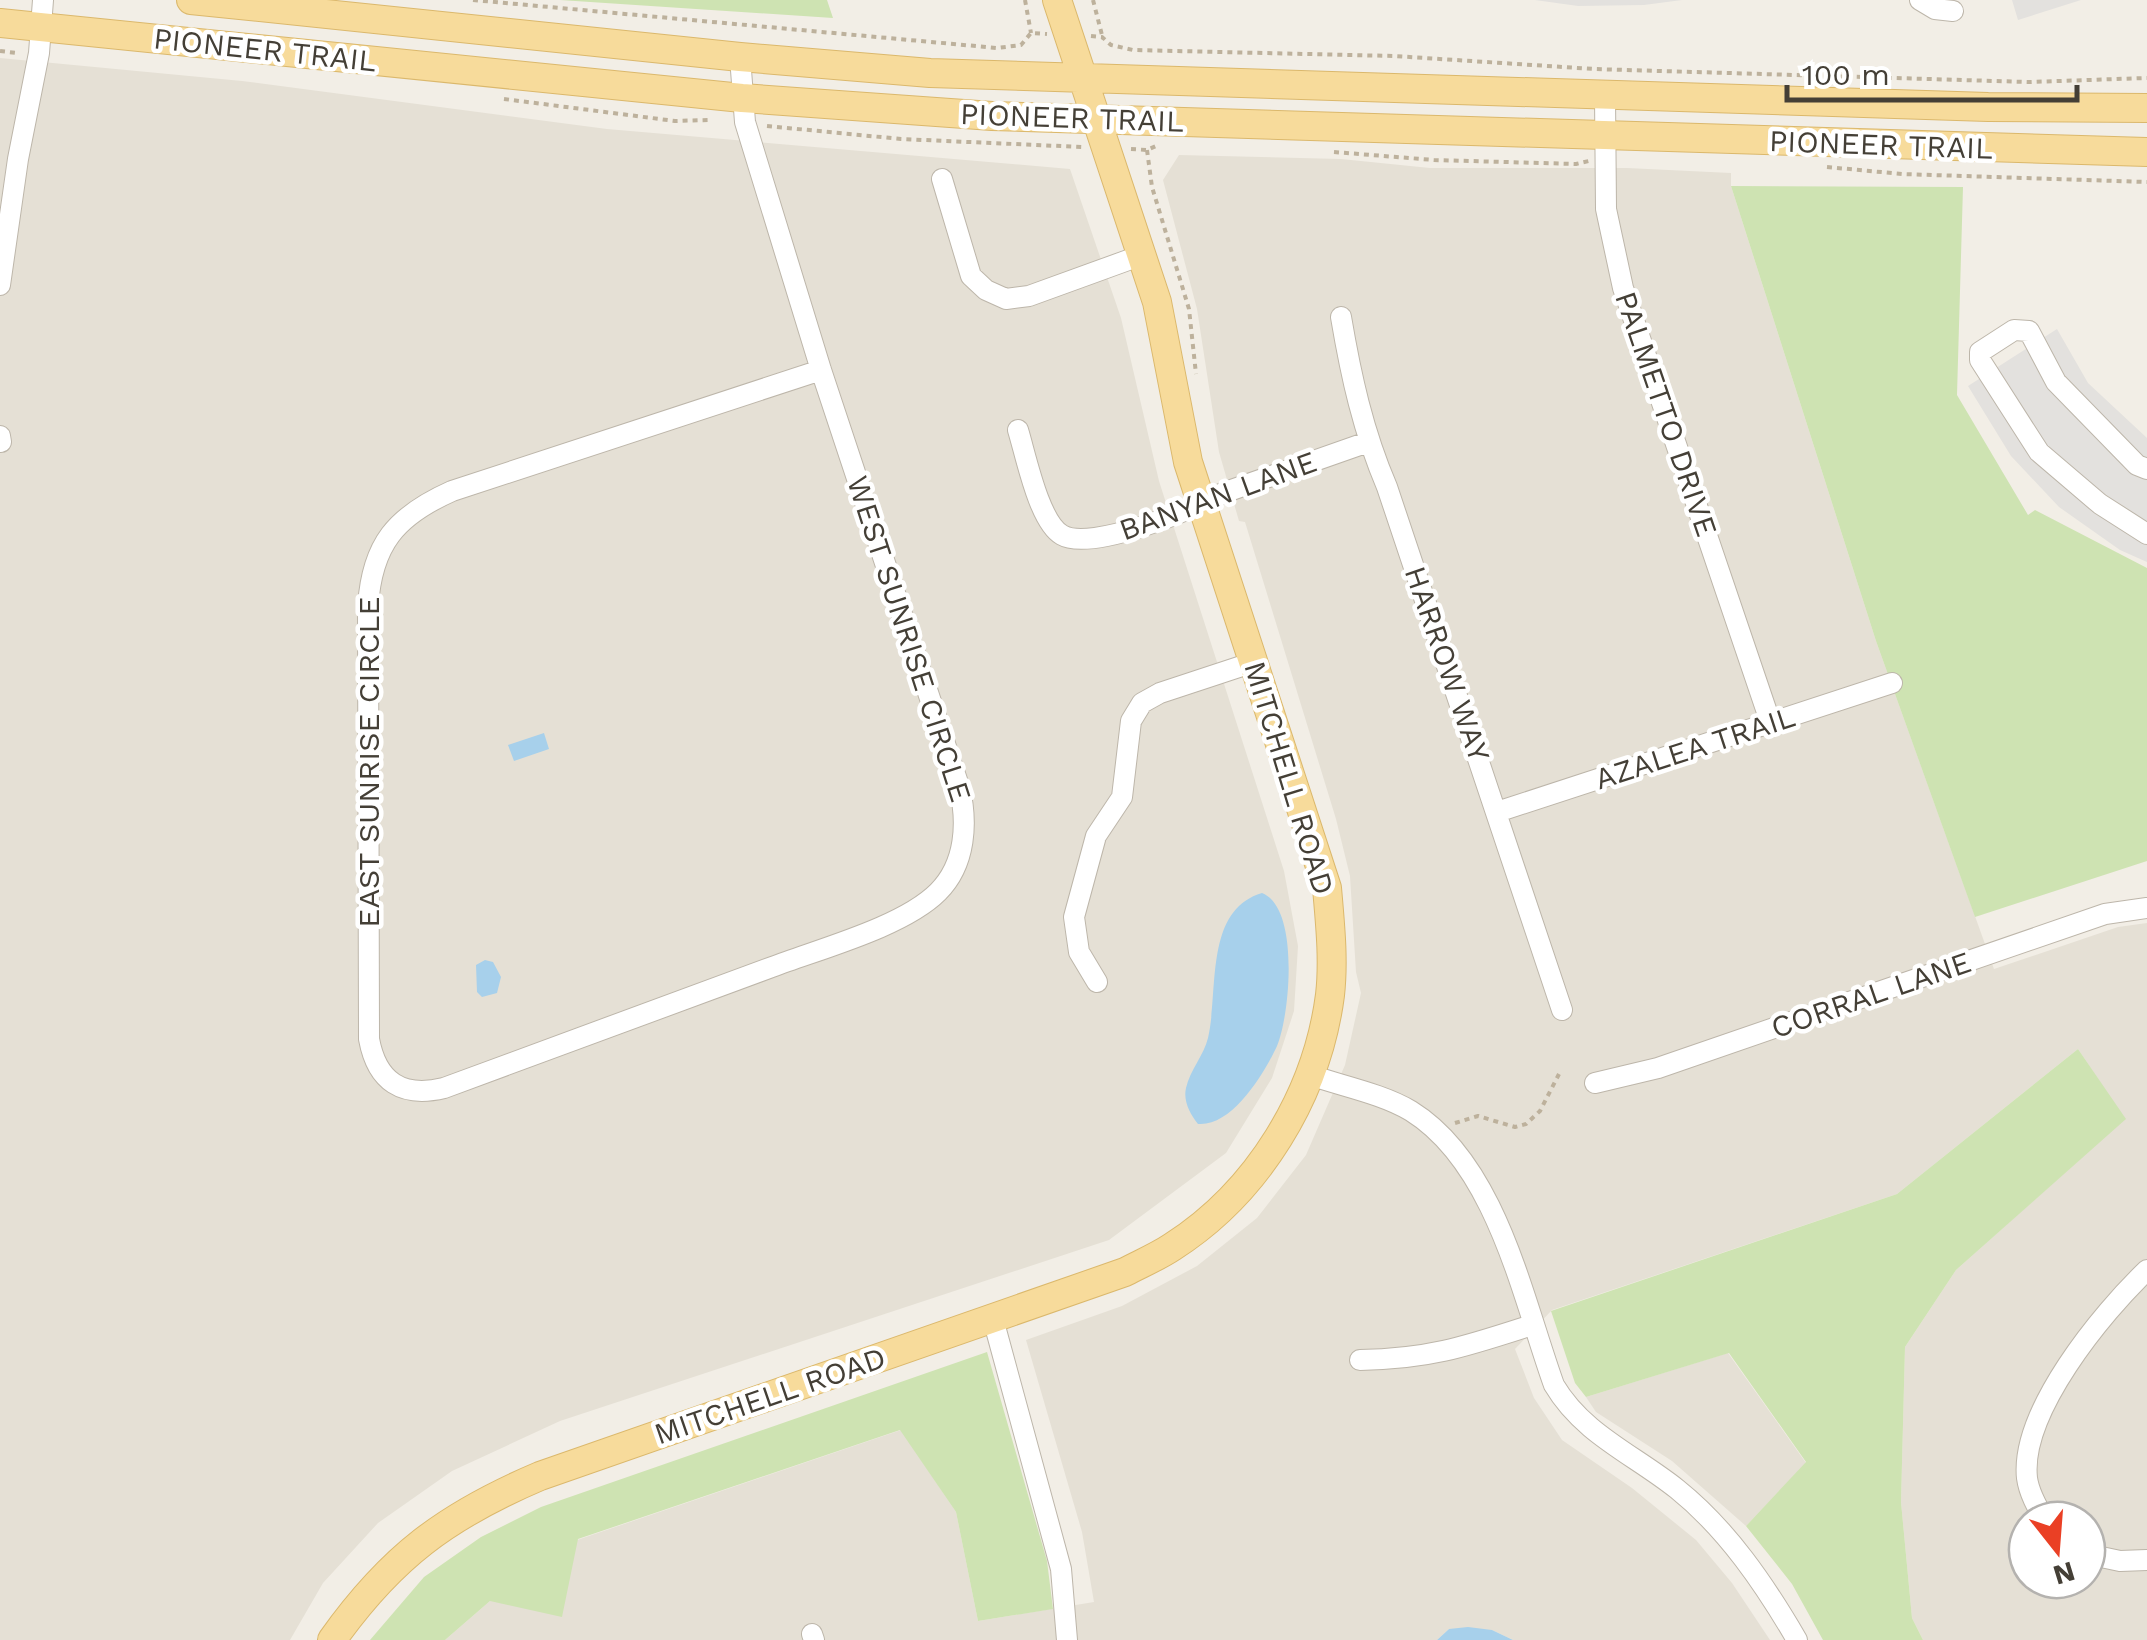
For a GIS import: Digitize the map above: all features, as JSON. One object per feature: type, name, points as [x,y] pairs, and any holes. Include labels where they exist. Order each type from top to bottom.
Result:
[{"type":"main road","name":"PIONEER TRAIL","points":[[190,0],[930,73],[1988,108],[2147,108]]},
{"type":"main road","name":"MITCHELL ROAD","points":[[332,1640],[360,1601],[397,1562],[440,1527],[485,1499],[540,1476],[1125,1272],[1173,1247],[1238,1190],[1273,1148],[1310,1075],[1330,994],[1332,937],[1327,888],[1188,462],[1164,332],[1057,0]]},
{"type":"main road","name":"PIONEER TRAIL","points":[[0,23],[42,14],[742,98],[1099,121],[2147,152]]},
{"type":"street","points":[[1920,0],[1953,12]]},
{"type":"street","points":[[0,285],[42,14]]},
{"type":"street","name":"WEST SUNRISE CIRCLE","points":[[369,1039],[378,1070],[391,1081],[407,1091],[426,1093],[444,1088],[846,940],[918,909],[940,890],[955,868],[966,813],[821,370],[745,122],[740,57]]},
{"type":"street","name":"PALMETTO DRIVE","points":[[1605,96],[1606,208],[1623,288],[1770,724]]},
{"type":"street","points":[[942,179],[971,276],[986,290],[1006,299],[1029,296],[1142,255]]},
{"type":"street","name":"HARROW WAY","points":[[1342,317],[1351,379],[1368,442],[1387,487],[1562,1010]]},
{"type":"street","points":[[2147,469],[2138,465],[2056,382],[2029,331],[2014,330],[1980,352],[1980,360],[2039,452],[2100,504],[2147,534]]},
{"type":"street","name":"EAST SUNRISE CIRCLE","points":[[369,1039],[368,606],[370,576],[381,547],[399,522],[424,503],[452,490],[821,370]]},
{"type":"street","name":"BANYAN LANE","points":[[1018,430],[1045,513],[1063,536],[1081,540],[1102,538],[1202,504],[1222,493],[1368,442]]},
{"type":"street","points":[[1097,982],[1079,952],[1074,917],[1096,836],[1122,797],[1130,721],[1142,703],[1160,693],[1254,662]]},
{"type":"street","name":"AZALEA TRAIL","points":[[1498,812],[1892,683]]},
{"type":"street","name":"CORRAL LANE","points":[[1595,1082],[1658,1068],[2105,914],[2147,908]]},
{"type":"street","points":[[1310,1075],[1407,1108],[1454,1147],[1490,1203],[1554,1385],[1568,1408],[1586,1427],[1678,1490],[1732,1544],[1775,1602],[1797,1640]]},
{"type":"street","points":[[2034,1500],[2027,1478],[2034,1426],[2086,1337],[2112,1303],[2147,1270]]},
{"type":"street","points":[[993,1319],[1062,1569],[1067,1640]]},
{"type":"street","points":[[1360,1360],[1407,1360],[1452,1352],[1532,1325]]},
{"type":"street","points":[[2107,1558],[2147,1560]]},
{"type":"path","points":[[473,0],[996,48],[1021,45],[1031,34]]},
{"type":"path","points":[[1025,0],[1031,34]]},
{"type":"path","points":[[1031,34],[1102,37],[1111,45],[1134,50],[1394,56],[1594,68],[2029,82],[2147,78]]},
{"type":"path","points":[[1147,150],[1152,187],[1189,309],[1197,381]]},
{"type":"path","points":[[1444,1138],[1455,1122],[1478,1116],[1515,1127],[1526,1124],[1540,1111],[1559,1074]]},
{"type":"shaded area","points":[[1535,0],[1682,0],[1578,6]]},
{"type":"shaded area","points":[[2012,0],[2081,0],[2018,20]]},
{"type":"shaded area","points":[[0,58],[242,81],[607,129],[1070,169],[1121,318],[1159,481],[1284,871],[1298,946],[1294,1011],[1272,1078],[1226,1153],[1109,1240],[560,1421],[452,1471],[378,1523],[323,1583],[290,1640],[0,1640]]},
{"type":"shaded area","points":[[1179,155],[1341,159],[1430,168],[1627,168],[1731,173],[1731,186],[1876,641],[1994,969],[2118,927],[2147,923],[2147,1640],[1923,1640],[1912,1618],[1901,1502],[1905,1347],[1956,1270],[2125,1119],[2078,1049],[1897,1194],[1552,1310],[1515,1349],[1534,1398],[1562,1440],[1632,1488],[1696,1540],[1732,1583],[1770,1640],[1513,1640],[1492,1630],[1449,1629],[1437,1640],[445,1640],[490,1601],[577,1540],[901,1430],[956,1512],[978,1621],[1094,1602],[1082,1532],[1026,1340],[1122,1306],[1197,1266],[1257,1218],[1306,1155],[1345,1065],[1361,993],[1356,972],[1350,876],[1245,522],[1239,521],[1219,452],[1197,309],[1163,180]]},
{"type":"shaded area","points":[[2057,329],[2088,383],[2147,438],[2147,562],[2120,550],[2059,507],[2011,456],[1968,386]]},
{"type":"shaded area","points":[[1728,1353],[1806,1463],[1746,1526],[1672,1461],[1596,1412],[1586,1397]]},
{"type":"green space","points":[[560,0],[827,0],[833,18]]},
{"type":"green space","points":[[1731,186],[1963,187],[1957,395],[2028,515],[2035,510],[2147,568],[2147,861],[1975,917],[1876,641]]},
{"type":"green space","points":[[2078,1049],[2126,1119],[1956,1270],[1905,1347],[1901,1502],[1912,1618],[1923,1640],[1823,1640],[1792,1584],[1746,1526],[1806,1462],[1729,1353],[1586,1397],[1575,1383],[1551,1311],[1897,1194]]},
{"type":"green space","points":[[987,1352],[1047,1561],[1053,1609],[978,1621],[956,1512],[900,1430],[578,1539],[562,1617],[490,1601],[445,1640],[370,1640],[424,1577],[481,1537],[541,1507]]},
{"type":"water","points":[[544,733],[549,749],[514,761],[508,745]]},
{"type":"water","points":[[1262,893],[1274,903],[1287,940],[1288,988],[1282,1031],[1271,1058],[1245,1097],[1223,1117],[1198,1124],[1185,1093],[1208,1038],[1222,934],[1243,902]]},
{"type":"water","points":[[485,960],[493,962],[501,977],[497,993],[482,997],[477,992],[476,965]]},
{"type":"water","points":[[1449,1629],[1492,1630],[1513,1640],[1437,1640]]}]
